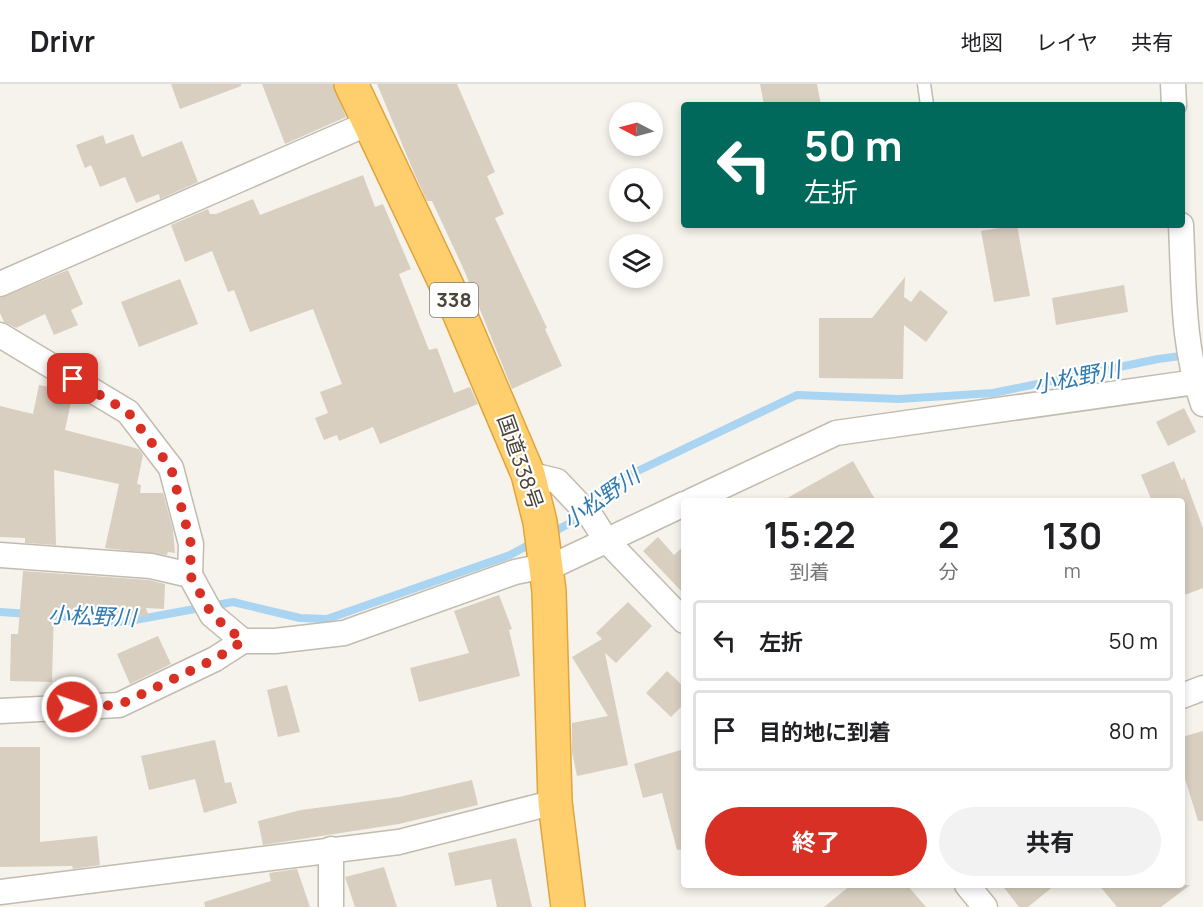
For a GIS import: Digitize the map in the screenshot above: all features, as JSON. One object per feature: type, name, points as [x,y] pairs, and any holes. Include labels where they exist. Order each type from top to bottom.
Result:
[{"type":"highway","name":"国道338号","points":[[351,84],[455,303],[528,474],[540,522],[549,591],[555,802],[567,907]]},
{"type":"street","points":[[1173,84],[1174,102]]},
{"type":"street","points":[[0,284],[369,123]]},
{"type":"street","points":[[697,498],[836,433],[1198,384],[1187,343],[1181,228]]},
{"type":"street","points":[[0,335],[128,412],[171,468],[191,544],[201,595]]},
{"type":"street","points":[[528,474],[558,481],[592,518],[606,540],[681,618]]},
{"type":"street","points":[[0,711],[119,705],[215,659],[243,641],[275,641],[345,633],[515,572],[544,559],[559,562],[681,505]]},
{"type":"street","points":[[0,555],[151,566],[201,595],[243,641]]},
{"type":"street","points":[[1185,695],[1203,688]]},
{"type":"street","points":[[0,892],[399,842],[555,802]]},
{"type":"street","points":[[331,849],[331,907]]},
{"type":"street","points":[[969,888],[985,907]]},
{"type":"lane","points":[[924,84],[927,102]]},
{"type":"building","points":[[171,84],[241,84],[241,86],[180,109]]},
{"type":"building","points":[[262,84],[333,84],[346,117],[285,144]]},
{"type":"building","points":[[377,84],[457,84],[495,172],[487,176],[504,214],[495,218],[547,328],[545,329],[562,366],[512,389],[464,270],[432,201],[427,201]]},
{"type":"building","points":[[760,84],[817,84],[820,102],[763,102]]},
{"type":"building","points":[[133,134],[142,157],[182,141],[198,182],[160,199],[159,194],[136,203],[125,177],[100,187],[91,165],[85,168],[76,145],[103,135],[106,144]]},
{"type":"building","points":[[363,175],[375,207],[383,204],[411,269],[399,274],[429,350],[437,348],[454,393],[470,387],[478,404],[380,444],[373,427],[339,441],[337,435],[324,440],[315,418],[328,413],[320,392],[342,384],[313,309],[250,332],[234,290],[228,292],[212,251],[185,262],[171,225],[208,209],[210,214],[216,214],[253,199],[260,215]]},
{"type":"building","points":[[1018,228],[1030,296],[994,302],[981,231]]},
{"type":"building","points":[[68,270],[83,304],[71,310],[78,325],[54,335],[45,314],[16,328],[4,322],[0,313],[0,298]]},
{"type":"building","points":[[905,277],[904,297],[911,302],[920,290],[948,312],[926,342],[904,325],[903,379],[819,378],[819,318],[872,318]]},
{"type":"building","points":[[180,279],[198,324],[139,347],[121,302]]},
{"type":"building","points":[[1124,285],[1128,312],[1056,325],[1052,298]]},
{"type":"building","points":[[39,385],[64,390],[62,400],[71,402],[65,430],[139,449],[143,455],[137,484],[141,485],[140,493],[163,493],[173,530],[175,553],[168,552],[167,555],[105,548],[119,484],[54,470],[56,545],[25,543],[25,538],[0,537],[0,406],[33,414]]},
{"type":"building","points":[[1184,408],[1196,432],[1168,446],[1156,422]]},
{"type":"building","points":[[853,461],[874,498],[787,498]]},
{"type":"building","points":[[1174,461],[1182,481],[1184,477],[1203,528],[1203,588],[1185,595],[1185,498],[1151,498],[1141,475]]},
{"type":"building","points":[[658,537],[674,555],[681,549],[681,591],[643,551]]},
{"type":"building","points":[[23,571],[149,580],[165,584],[164,609],[146,608],[149,617],[54,608],[52,682],[10,681],[11,634],[18,634]]},
{"type":"building","points":[[499,595],[512,629],[509,630],[520,676],[419,702],[410,668],[469,653],[454,611]]},
{"type":"building","points":[[628,602],[652,626],[616,663],[605,653],[628,765],[577,776],[572,752],[572,723],[608,716],[572,657],[602,639],[596,633]]},
{"type":"building","points":[[158,636],[171,664],[130,684],[117,654]]},
{"type":"building","points":[[667,671],[681,684],[681,707],[671,717],[646,693]]},
{"type":"building","points":[[287,685],[300,732],[278,737],[267,690]]},
{"type":"building","points":[[1203,731],[1203,821],[1198,821],[1185,779],[1185,736]]},
{"type":"building","points":[[215,740],[225,783],[231,782],[237,803],[204,813],[195,779],[149,790],[141,756]]},
{"type":"building","points":[[0,747],[40,747],[40,842],[97,836],[100,865],[73,869],[72,866],[0,867]]},
{"type":"building","points":[[681,750],[681,849],[677,850],[662,793],[643,798],[634,764]]},
{"type":"building","points":[[472,780],[478,805],[399,824],[263,845],[258,821],[301,810],[399,797]]},
{"type":"building","points":[[516,838],[532,907],[497,907],[491,879],[455,886],[448,853]]},
{"type":"building","points":[[384,867],[397,907],[355,907],[345,877]]},
{"type":"building","points":[[297,869],[310,907],[205,907],[204,902],[271,881],[269,873]]},
{"type":"building","points":[[1185,885],[1190,885],[1161,907],[1117,907],[1101,888],[1185,888]]},
{"type":"building","points":[[847,888],[910,888],[926,907],[824,907]]},
{"type":"building","points":[[1004,888],[1051,888],[1028,907],[1019,907]]},
{"type":"waterway","name":"小松野川","points":[[548,535],[570,523],[623,478],[797,395],[899,399],[993,393],[1158,359],[1203,353]]},
{"type":"waterway","name":"小松野川","points":[[42,615],[124,622],[233,602],[300,618],[327,619],[510,555],[536,541]]},
{"type":"waterway","name":"小松野川","points":[[0,612],[29,614]]},
{"type":"route","points":[[72,707],[119,705],[215,659],[243,641],[212,615],[190,575],[191,544],[171,468],[128,412],[73,379]]}]
